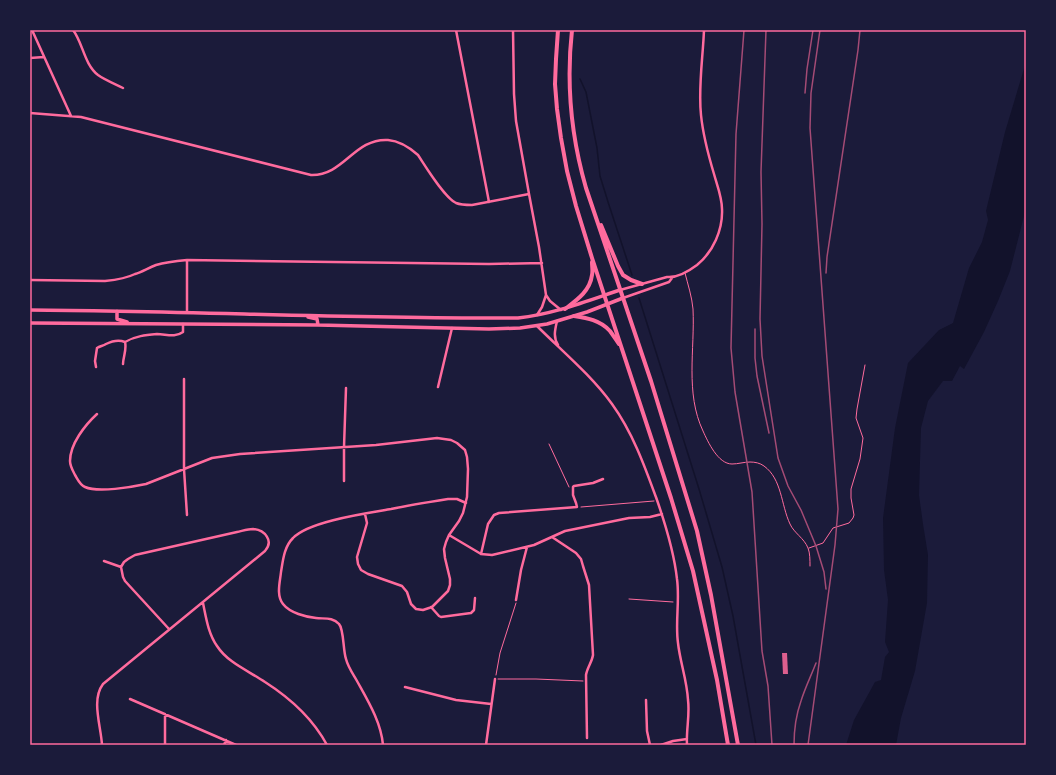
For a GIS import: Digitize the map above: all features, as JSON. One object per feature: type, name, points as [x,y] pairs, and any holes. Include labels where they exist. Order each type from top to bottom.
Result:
[{"type":"highway","points":[[558,30],[556,59],[557,109],[567,171],[592,258],[672,498],[694,571],[717,680],[728,745]]},
{"type":"highway","points":[[572,30],[569,68],[571,112],[575,144],[586,188],[655,396],[697,531],[712,595],[738,745]]},
{"type":"highway","points":[[586,188],[620,270],[626,277],[642,284]]},
{"type":"highway","points":[[563,309],[582,296],[586,290],[592,275],[592,258]]},
{"type":"highway","points":[[574,316],[588,318],[600,323],[609,330],[622,347]]},
{"type":"main road","points":[[30,310],[518,318],[536,316],[563,309],[620,290]]},
{"type":"main road","points":[[30,323],[318,325],[489,329],[537,326],[574,316],[623,298]]},
{"type":"main road","points":[[117,311],[117,319],[140,324]]},
{"type":"main road","points":[[302,315],[317,319],[318,325]]},
{"type":"street","points":[[32,30],[71,116]]},
{"type":"street","points":[[73,30],[90,66],[95,72],[99,76],[123,88]]},
{"type":"street","points":[[456,30],[489,202]]},
{"type":"street","points":[[513,30],[515,112],[538,236],[546,295],[542,307],[536,316]]},
{"type":"street","points":[[623,298],[669,282],[672,278],[694,268],[709,253],[719,232],[722,217],[721,197],[704,138],[701,114],[700,95],[704,30]]},
{"type":"street","points":[[30,58],[44,57]]},
{"type":"street","points":[[30,113],[86,118],[312,175],[330,172],[364,145],[371,142],[383,140],[396,141],[408,146],[418,155],[446,196],[455,202],[468,205],[529,194]]},
{"type":"street","points":[[30,280],[105,281],[123,279],[170,261],[187,260],[488,264],[542,263]]},
{"type":"street","points":[[187,260],[187,312]]},
{"type":"street","points":[[620,290],[667,277],[672,278]]},
{"type":"street","points":[[546,295],[550,301],[563,309]]},
{"type":"street","points":[[557,321],[555,339],[561,348]]},
{"type":"street","points":[[96,367],[96,350],[98,347],[104,346],[112,341],[125,342],[144,335],[180,335],[183,332],[183,324]]},
{"type":"street","points":[[537,326],[598,386],[623,420],[636,445],[662,514],[675,563],[678,581],[678,644],[689,701],[687,745]]},
{"type":"street","points":[[438,387],[452,328]]},
{"type":"street","points":[[123,364],[126,347],[125,342]]},
{"type":"street","points":[[184,379],[184,469],[187,515]]},
{"type":"street","points":[[344,481],[346,388]]},
{"type":"street","points":[[97,414],[76,440],[70,463],[81,484],[84,487],[94,489],[135,487],[212,458],[223,456],[344,447],[431,438],[451,440],[465,450],[467,457],[468,493],[466,503],[461,517],[449,535],[444,549],[451,582],[450,588],[442,598],[431,607],[423,610],[416,609],[411,604],[407,592],[402,586],[361,570],[357,557],[364,538],[367,523],[365,514]]},
{"type":"street","points":[[481,554],[488,524],[494,515],[499,513],[577,507],[572,495],[574,486],[593,483],[603,479]]},
{"type":"street","points":[[383,745],[378,722],[346,659],[342,630],[339,624],[332,619],[299,614],[284,605],[279,592],[285,552],[293,537],[302,531],[328,522],[448,499],[457,499],[466,503]]},
{"type":"street","points":[[449,535],[481,554],[492,555],[527,547],[562,532],[629,518],[662,514]]},
{"type":"street","points":[[102,745],[97,698],[103,684],[265,552],[269,546],[269,540],[265,534],[258,530],[248,530],[136,555],[124,562],[121,567],[125,581],[169,629]]},
{"type":"street","points":[[552,537],[579,556],[588,581],[593,655],[587,671],[586,681],[587,738]]},
{"type":"street","points":[[516,600],[521,570],[527,547]]},
{"type":"street","points":[[104,561],[121,567]]},
{"type":"street","points":[[431,607],[441,617],[471,613],[474,610],[475,598]]},
{"type":"street","points":[[203,602],[210,633],[216,646],[222,653],[236,664],[277,689],[288,698],[316,727],[327,745]]},
{"type":"street","points":[[486,745],[496,679]]},
{"type":"street","points":[[405,687],[456,700],[492,704]]},
{"type":"street","points":[[130,699],[236,745]]},
{"type":"street","points":[[646,700],[647,731],[650,745]]},
{"type":"street","points":[[165,714],[165,745]]},
{"type":"street","points":[[661,745],[672,741],[687,739]]},
{"type":"street","points":[[224,745],[226,740]]},
{"type":"lane","points":[[685,272],[693,302],[692,386],[694,404],[700,424],[715,454],[719,458],[728,464],[754,462],[760,464],[768,470],[777,483],[791,526],[808,548],[810,566]]},
{"type":"lane","points":[[808,548],[822,543],[833,528],[849,523],[853,518],[854,512],[851,489],[860,459],[862,443],[862,434],[856,418],[865,365]]},
{"type":"path","points":[[549,444],[572,495]]},
{"type":"path","points":[[577,507],[657,501]]},
{"type":"path","points":[[629,599],[678,602]]},
{"type":"path","points":[[516,600],[500,653],[496,679],[586,681]]},
{"type":"shaded area","points":[[1026,62],[1026,208],[1010,271],[984,332],[964,369],[960,366],[952,381],[943,381],[928,401],[921,428],[919,495],[928,555],[927,603],[915,671],[901,718],[896,745],[846,745],[854,720],[875,682],[881,680],[885,657],[889,652],[885,642],[888,600],[884,570],[883,518],[895,428],[908,363],[939,330],[953,323],[969,268],[982,242],[988,220],[986,211],[1005,132]]},
{"type":"building","points":[[782,653],[787,653],[788,674],[783,674]]},
{"type":"waterway","points":[[580,79],[586,92],[597,148],[600,176],[632,275]]},
{"type":"waterway","points":[[639,298],[722,567],[733,616],[756,745]]},
{"type":"railway","points":[[744,30],[736,134],[731,348],[735,392],[752,492],[762,651],[768,686],[772,745]]},
{"type":"railway","points":[[766,30],[761,172],[762,224],[760,319],[762,356],[778,458],[788,486],[801,510],[816,546],[824,572],[826,589]]},
{"type":"railway","points":[[805,93],[813,30]]},
{"type":"railway","points":[[808,745],[835,545],[838,509],[810,128],[811,93],[820,30]]},
{"type":"railway","points":[[826,273],[827,257],[860,30]]},
{"type":"railway","points":[[755,329],[755,358],[757,376],[769,433]]},
{"type":"railway","points":[[794,745],[798,712],[804,691],[816,663]]}]
